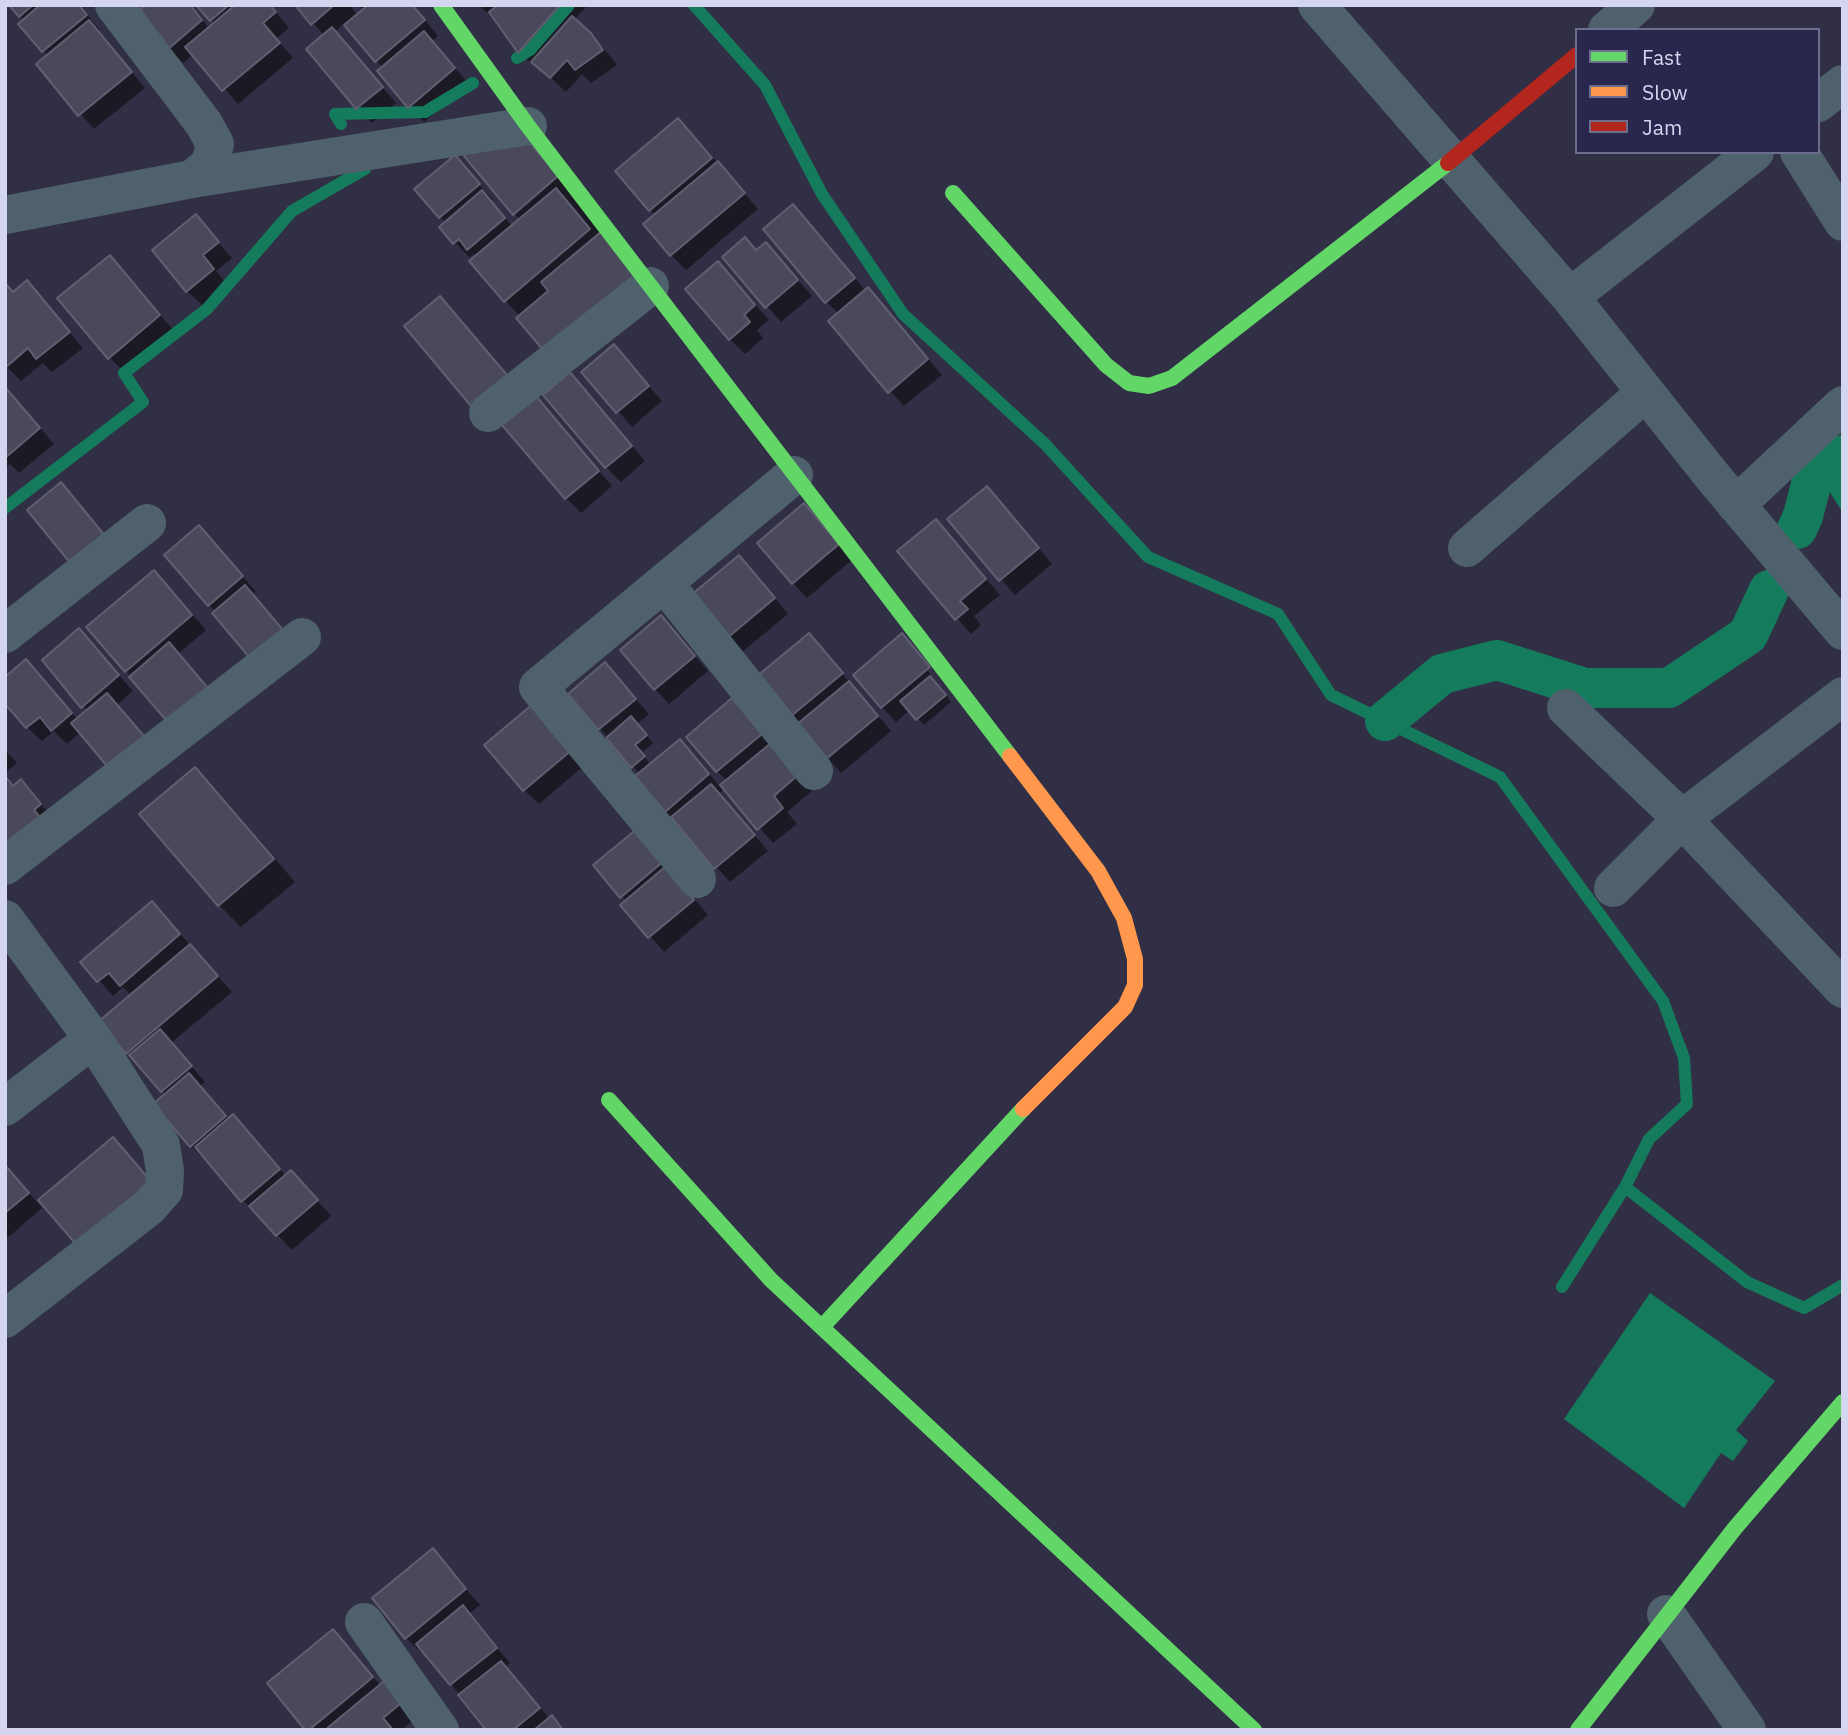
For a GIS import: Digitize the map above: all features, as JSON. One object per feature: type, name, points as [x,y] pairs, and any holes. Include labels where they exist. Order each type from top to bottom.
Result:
[{"type":"street","points":[[114,5],[204,124],[215,144],[210,164],[192,179]]},
{"type":"street","points":[[441,5],[528,126],[1098,872],[1124,918],[1135,959],[1135,985],[1125,1007],[1013,1119],[822,1328]]},
{"type":"street","points":[[1317,5],[1570,297],[1645,393],[1843,631]]},
{"type":"street","points":[[1608,28],[1636,5]]},
{"type":"street","points":[[953,193],[1106,365],[1129,383],[1149,386],[1172,377],[1451,161],[1575,57]]},
{"type":"street","points":[[1820,101],[1843,84]]},
{"type":"street","points":[[5,215],[192,179],[528,126]]},
{"type":"street","points":[[1570,297],[1752,154]]},
{"type":"street","points":[[1799,154],[1843,222]]},
{"type":"street","points":[[488,413],[650,286]]},
{"type":"street","points":[[1467,548],[1645,393]]},
{"type":"street","points":[[1737,505],[1843,405]]},
{"type":"street","points":[[697,879],[538,687],[794,475]]},
{"type":"street","points":[[5,634],[147,523]]},
{"type":"street","points":[[664,583],[814,771]]},
{"type":"street","points":[[5,866],[302,637]]},
{"type":"street","points":[[1613,888],[1682,819],[1843,696]]},
{"type":"street","points":[[1566,708],[1682,819],[1843,989]]},
{"type":"street","points":[[5,919],[93,1039],[161,1146],[165,1171],[164,1190],[149,1207],[5,1319]]},
{"type":"street","points":[[5,1107],[93,1039]]},
{"type":"street","points":[[609,1100],[771,1280],[1254,1730]]},
{"type":"street","points":[[1578,1730],[1735,1528],[1843,1402]]},
{"type":"street","points":[[1667,1614],[1747,1730]]},
{"type":"street","points":[[364,1622],[440,1730]]},
{"type":"shaded area","points":[[1843,455],[1843,513],[1815,469]]},
{"type":"shaded area","points":[[1650,1293],[1775,1381],[1736,1430],[1748,1441],[1733,1461],[1721,1453],[1684,1508],[1564,1419]]},
{"type":"building","points":[[9,5],[33,5],[19,17]]},
{"type":"building","points":[[40,5],[79,5],[87,15],[42,52],[18,24]]},
{"type":"building","points":[[145,5],[190,5],[202,20],[167,50],[136,13]]},
{"type":"building","points":[[196,5],[229,5],[210,21]]},
{"type":"building","points":[[235,5],[270,5],[276,12],[263,23],[280,43],[222,91],[185,47]]},
{"type":"building","points":[[295,5],[334,5],[311,25]]},
{"type":"building","points":[[368,5],[412,5],[425,20],[375,62],[344,25]]},
{"type":"building","points":[[498,5],[560,5],[518,53],[489,12]]},
{"type":"building","points":[[572,16],[591,33],[603,50],[575,70],[567,60],[550,78],[531,62]]},
{"type":"building","points":[[89,20],[132,72],[78,116],[36,64]]},
{"type":"building","points":[[332,27],[383,87],[356,109],[306,49]]},
{"type":"building","points":[[424,31],[455,68],[408,108],[377,71]]},
{"type":"building","points":[[678,118],[712,158],[649,211],[615,171]]},
{"type":"building","points":[[485,138],[526,138],[558,176],[513,215],[464,156]]},
{"type":"building","points":[[455,155],[480,184],[439,218],[414,189]]},
{"type":"building","points":[[718,161],[745,193],[670,256],[643,224]]},
{"type":"building","points":[[556,188],[590,229],[504,302],[469,261]]},
{"type":"building","points":[[482,190],[505,218],[467,250],[459,239],[453,244],[439,227]]},
{"type":"building","points":[[793,204],[855,278],[825,303],[763,229]]},
{"type":"building","points":[[196,214],[219,242],[203,255],[214,269],[186,292],[152,250]]},
{"type":"building","points":[[602,231],[637,273],[544,351],[516,318],[548,291],[541,282]]},
{"type":"building","points":[[745,237],[756,250],[766,242],[798,280],[765,308],[722,257]]},
{"type":"building","points":[[110,255],[160,315],[108,359],[57,298]]},
{"type":"building","points":[[718,261],[755,305],[744,315],[750,322],[729,340],[685,289]]},
{"type":"building","points":[[27,280],[70,332],[36,359],[28,348],[5,368],[5,283],[13,292]]},
{"type":"building","points":[[868,287],[928,359],[888,393],[828,321]]},
{"type":"building","points":[[440,296],[507,375],[471,406],[404,326]]},
{"type":"building","points":[[614,344],[649,386],[616,413],[581,372]]},
{"type":"building","points":[[570,372],[632,446],[605,468],[543,395]]},
{"type":"building","points":[[5,387],[40,428],[5,458]]},
{"type":"building","points":[[536,396],[599,471],[565,499],[502,425]]},
{"type":"building","points":[[61,482],[110,542],[76,570],[27,510]]},
{"type":"building","points":[[987,486],[1039,548],[999,581],[947,519]]},
{"type":"building","points":[[804,503],[839,544],[792,584],[757,543]]},
{"type":"building","points":[[936,519],[986,579],[960,601],[968,609],[955,620],[897,551]]},
{"type":"building","points":[[199,525],[243,576],[208,606],[164,555]]},
{"type":"building","points":[[739,555],[775,598],[726,639],[690,596]]},
{"type":"building","points":[[154,570],[192,615],[125,672],[86,627]]},
{"type":"building","points":[[245,585],[288,636],[255,664],[212,613]]},
{"type":"building","points":[[661,615],[695,656],[654,690],[620,650]]},
{"type":"building","points":[[79,628],[119,675],[81,708],[42,660]]},
{"type":"building","points":[[809,633],[843,673],[790,717],[756,677]]},
{"type":"building","points":[[902,633],[930,667],[881,708],[853,675]]},
{"type":"building","points":[[169,642],[212,693],[172,727],[129,677]]},
{"type":"building","points":[[26,659],[72,713],[51,731],[40,717],[26,728],[5,704],[5,677]]},
{"type":"building","points":[[605,662],[636,699],[598,730],[568,694]]},
{"type":"building","points":[[930,676],[946,695],[916,720],[900,701]]},
{"type":"building","points":[[849,681],[878,716],[825,760],[796,725]]},
{"type":"building","points":[[107,693],[144,736],[107,766],[71,723]]},
{"type":"building","points":[[732,698],[762,734],[716,772],[686,737]]},
{"type":"building","points":[[534,703],[573,749],[523,791],[484,745]]},
{"type":"building","points":[[631,716],[647,735],[635,745],[645,756],[631,768],[606,738]]},
{"type":"building","points":[[680,739],[709,774],[665,812],[635,776]]},
{"type":"building","points":[[771,743],[798,775],[774,796],[783,808],[757,830],[720,785]]},
{"type":"building","points":[[195,767],[274,859],[218,906],[139,814]]},
{"type":"building","points":[[5,776],[13,786],[21,779],[41,804],[34,810],[44,822],[5,853]]},
{"type":"building","points":[[711,784],[755,835],[714,869],[671,817]]},
{"type":"building","points":[[638,828],[665,860],[620,898],[593,865]]},
{"type":"building","points":[[666,866],[694,900],[648,938],[620,905]]},
{"type":"building","points":[[152,901],[180,934],[120,986],[109,973],[97,982],[80,962]]},
{"type":"building","points":[[190,944],[218,976],[126,1054],[98,1022]]},
{"type":"building","points":[[160,1029],[192,1066],[161,1092],[129,1055]]},
{"type":"building","points":[[189,1073],[226,1116],[190,1147],[153,1104]]},
{"type":"building","points":[[233,1114],[280,1169],[241,1202],[195,1147]]},
{"type":"building","points":[[113,1137],[155,1186],[81,1250],[38,1200]]},
{"type":"building","points":[[5,1165],[29,1193],[5,1213]]},
{"type":"building","points":[[291,1170],[318,1200],[276,1236],[249,1206]]},
{"type":"building","points":[[433,1548],[466,1589],[405,1639],[372,1598]]},
{"type":"building","points":[[463,1605],[497,1648],[450,1685],[416,1644]]},
{"type":"building","points":[[333,1629],[373,1677],[309,1730],[305,1730],[267,1683]]},
{"type":"building","points":[[501,1661],[540,1708],[513,1730],[486,1730],[458,1695]]},
{"type":"building","points":[[389,1677],[406,1699],[383,1718],[393,1730],[325,1730]]},
{"type":"building","points":[[552,1715],[563,1730],[534,1730]]},
{"type":"waterway","points":[[517,58],[530,50],[569,5]]},
{"type":"waterway","points":[[694,5],[765,85],[822,194],[903,314],[1045,444],[1148,557],[1278,614],[1331,695],[1500,777],[1663,1001],[1684,1058],[1687,1104],[1649,1139],[1625,1187],[1747,1282],[1804,1308],[1843,1285]]},
{"type":"waterway","points":[[341,124],[335,114],[425,112],[473,83]]},
{"type":"waterway","points":[[5,508],[143,402],[124,373],[207,309],[292,211],[365,169]]},
{"type":"waterway","points":[[1797,529],[1815,469],[1843,455]]},
{"type":"waterway","points":[[1385,721],[1442,674],[1497,660],[1585,688],[1669,688],[1748,635],[1769,590]]},
{"type":"waterway","points":[[1562,1287],[1625,1187]]},
{"type":"traffic: fast","points":[[441,5],[528,126],[1010,756]]},
{"type":"traffic: fast","points":[[953,193],[1106,365],[1129,383],[1149,386],[1172,378],[1448,163]]},
{"type":"traffic: fast","points":[[609,1100],[771,1280],[1254,1730]]},
{"type":"traffic: fast","points":[[822,1327],[1023,1109]]},
{"type":"traffic: fast","points":[[1578,1730],[1735,1528],[1843,1402]]},
{"type":"traffic: slow","points":[[1010,756],[1098,871],[1124,918],[1135,959],[1135,985],[1125,1007],[1023,1109]]},
{"type":"traffic: jam","points":[[1448,163],[1575,57]]}]
